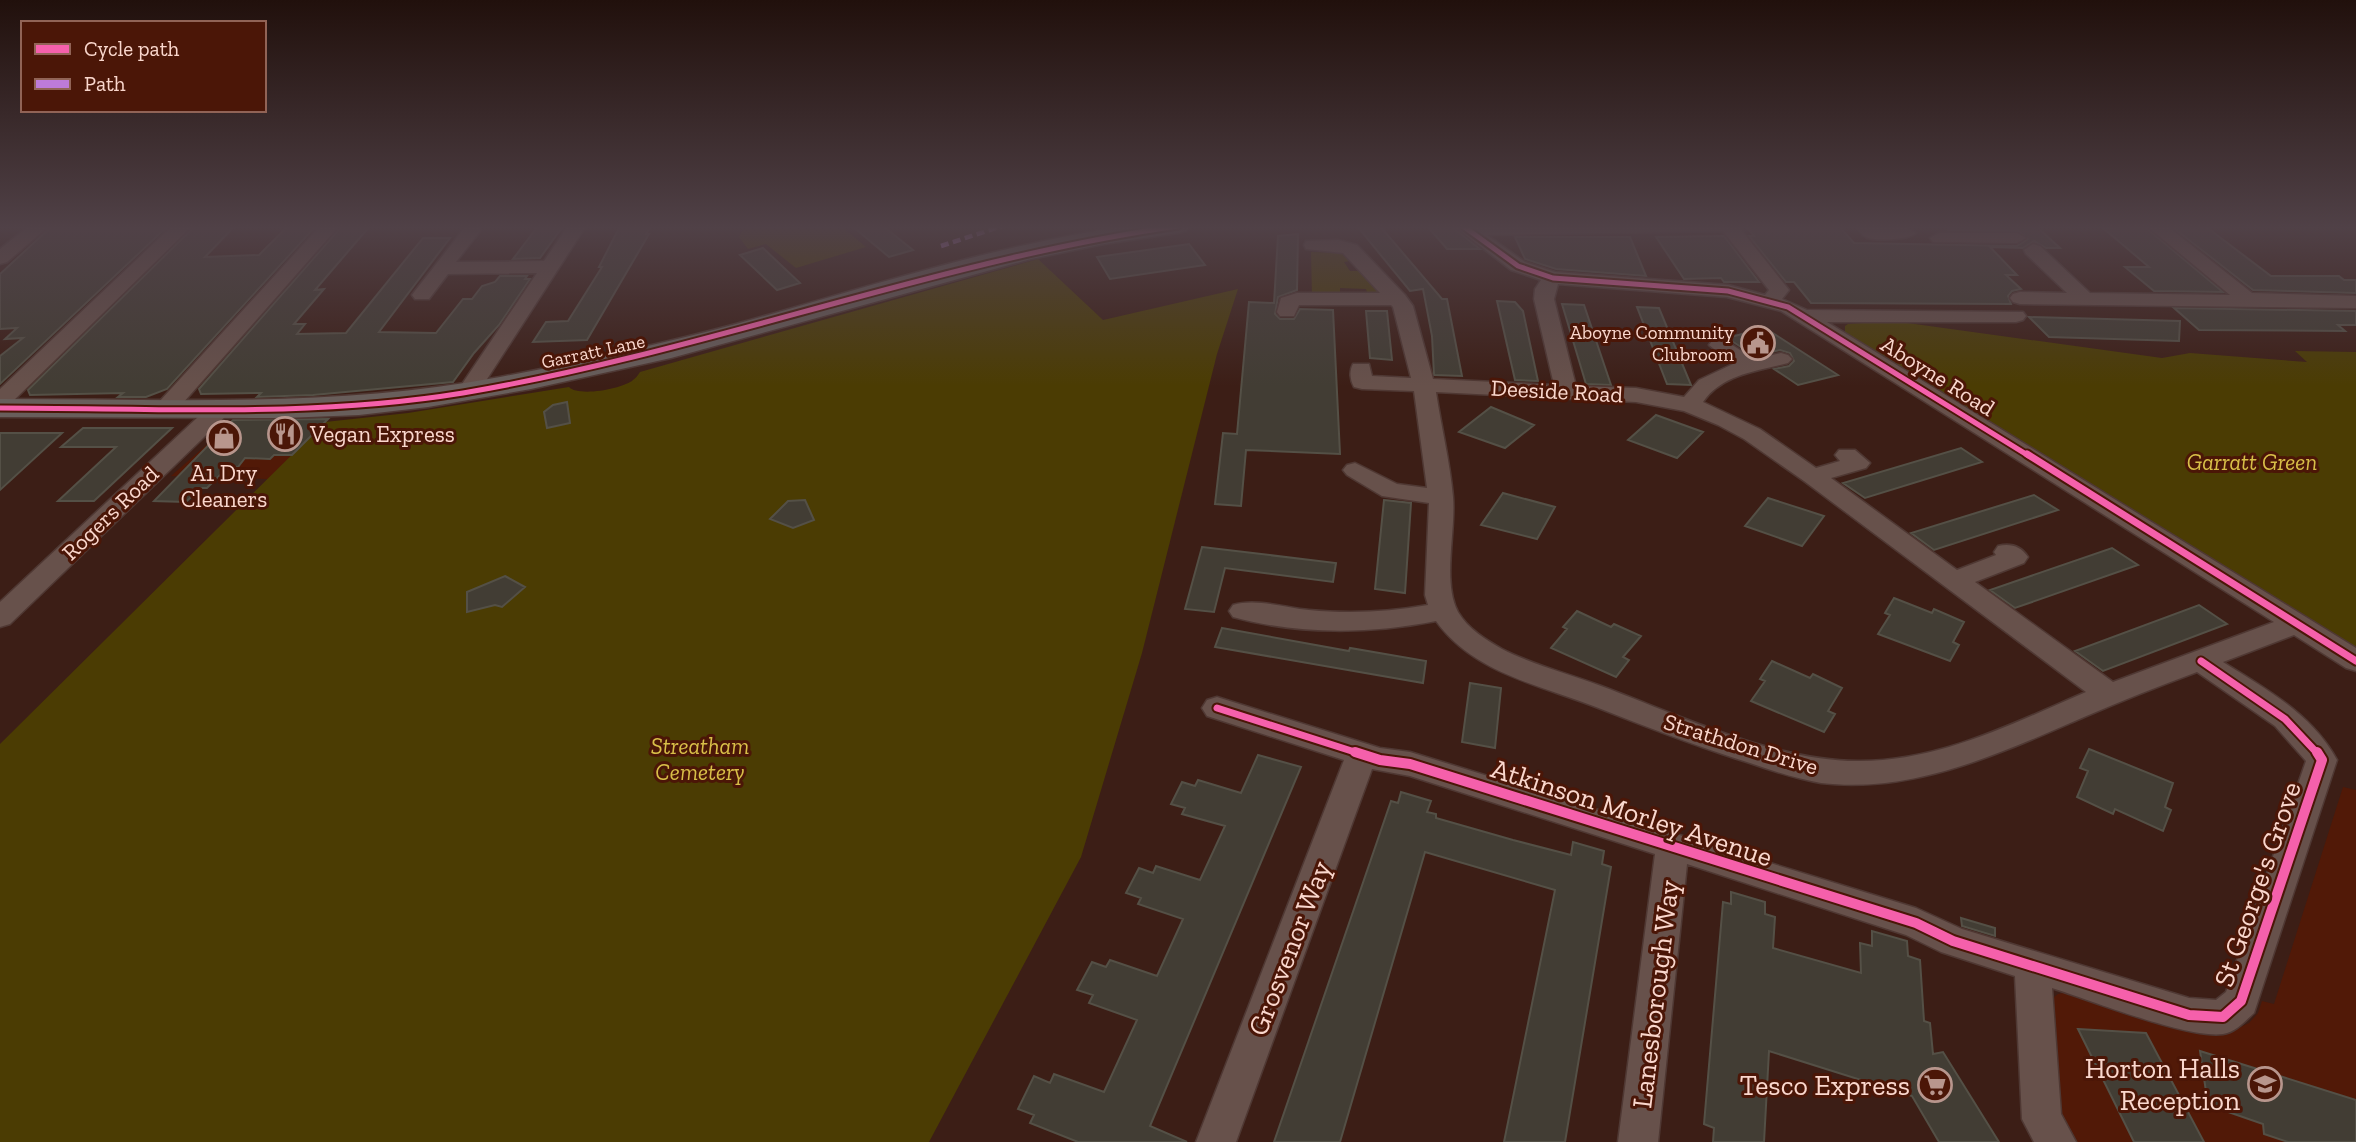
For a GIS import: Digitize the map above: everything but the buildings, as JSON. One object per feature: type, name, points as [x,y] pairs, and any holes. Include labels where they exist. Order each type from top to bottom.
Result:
[{"type":"main road","name":"Garratt Lane","points":[[0,408],[325,408],[393,402],[662,353],[931,279]]},
{"type":"street","points":[[0,401],[127,279]]},
{"type":"street","points":[[167,407],[282,279]]},
{"type":"street","points":[[422,295],[434,279]]},
{"type":"street","points":[[469,390],[541,279]]},
{"type":"street","points":[[1243,611],[1314,621],[1394,617],[1442,611],[1438,595],[1441,498],[1424,384],[1403,306],[1379,279]]},
{"type":"street","points":[[1552,279],[1545,289],[1544,299],[1567,392]]},
{"type":"street","name":"Aboyne Road","points":[[1573,279],[1728,292],[1770,301],[1804,316],[2356,661]]},
{"type":"street","points":[[1770,279],[1779,290],[1770,301]]},
{"type":"street","points":[[2064,279],[2085,299]]},
{"type":"street","points":[[2222,279],[2247,299]]},
{"type":"street","points":[[1287,312],[1288,302],[1297,299],[1398,299]]},
{"type":"street","points":[[1804,316],[2018,307],[2085,299],[2356,302]]},
{"type":"street","points":[[1719,345],[1749,365]]},
{"type":"street","points":[[1690,405],[1697,391],[1710,380],[1749,365],[1781,359]]},
{"type":"street","points":[[1361,369],[1362,382],[1424,384]]},
{"type":"street","name":"Deeside Road","points":[[1424,384],[1636,395],[1690,405],[1752,434],[2110,695]]},
{"type":"street","name":"Rogers Road","points":[[0,618],[221,408]]},
{"type":"street","points":[[1812,476],[1858,463],[1847,455]]},
{"type":"street","points":[[1354,470],[1391,491],[1441,498]]},
{"type":"street","points":[[1954,581],[2015,557],[2007,552]]},
{"type":"street","name":"Strathdon Drive","points":[[1442,611],[1460,636],[1482,651],[1727,744],[1822,771],[1881,773],[1966,754],[2294,624]]},
{"type":"street","name":"St George's Grove","points":[[2032,966],[2196,1017],[2223,1017],[2241,1002],[2322,760],[2315,745],[2298,728],[2201,661]]},
{"type":"street","name":"Atkinson Morley Avenue","points":[[1217,708],[1362,754],[1410,764],[1916,923],[1953,941],[2032,966]]},
{"type":"street","name":"Grosvenor Way","points":[[1216,1142],[1362,754]]},
{"type":"street","name":"Lanesborough Way","points":[[1638,1142],[1672,847]]},
{"type":"street","points":[[2032,966],[2042,1119],[2056,1142]]},
{"type":"shaded area","points":[[228,426],[322,426],[268,479],[171,476]]},
{"type":"shaded area","points":[[2343,787],[2356,790],[2356,1142],[2073,1142],[2060,1117],[2051,1003],[2053,998],[2069,992],[2210,1032],[2226,1034],[2249,1023],[2258,1013],[2262,1001],[2274,1004]]},
{"type":"green space","name":"Streatham Cemetery","points":[[967,279],[1060,279],[1103,320],[1238,289],[1217,354],[1142,653],[1081,857],[929,1142],[0,1142],[0,744],[325,422],[408,413],[569,387],[591,392],[611,389],[628,383],[640,372]]},
{"type":"green space","points":[[1312,279],[1368,279],[1384,295],[1368,296],[1366,289],[1340,288],[1340,297],[1312,297]]},
{"type":"green space","name":"Garratt Green","points":[[1893,321],[2162,358],[2190,353],[2307,362],[2295,351],[2356,352],[2356,651],[1845,332],[1845,326],[1848,324]]},
{"type":"cycle path","points":[[0,408],[284,409],[359,406],[428,398],[531,380],[671,349],[923,279]]},
{"type":"cycle path","points":[[1570,279],[1728,291],[1788,307],[2356,661]]},
{"type":"cycle path","points":[[1217,708],[1380,760],[1410,764],[1916,923],[1953,941],[2189,1015],[2223,1017],[2241,1001],[2322,760],[2301,732],[2250,693],[2201,661]]},
{"type":"place","name":"Aboyne Community Clubroom","points":[[1758,343]]},
{"type":"place","name":"Vegan Express","points":[[285,434]]},
{"type":"place","name":"A1 Dry Cleaners","points":[[224,438]]},
{"type":"place","name":"Horton Halls Reception","points":[[2265,1084]]},
{"type":"place","name":"Tesco Express","points":[[1935,1085]]}]
